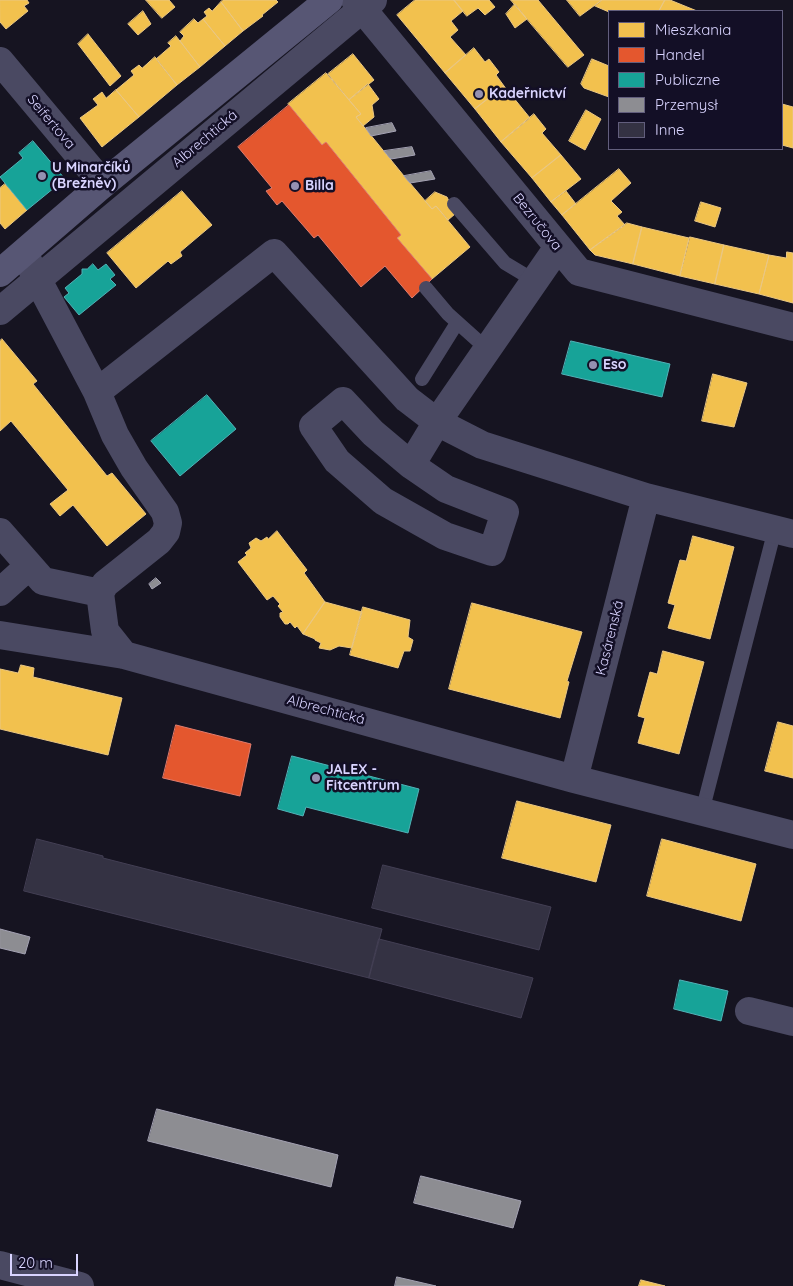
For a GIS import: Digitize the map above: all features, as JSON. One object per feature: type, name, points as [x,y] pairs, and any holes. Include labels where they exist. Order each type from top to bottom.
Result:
[{"type":"main road","points":[[0,273],[103,184],[329,0]]},
{"type":"street","name":"Bezručova","points":[[363,3],[579,272],[793,327]]},
{"type":"street","name":"Albrechtická","points":[[0,311],[363,3]]},
{"type":"street","name":"Seifertova","points":[[0,61],[103,184]]},
{"type":"street","points":[[411,465],[436,422],[558,247]]},
{"type":"street","points":[[97,392],[274,253],[407,399],[436,422],[482,445],[646,497],[784,532]]},
{"type":"street","points":[[24,254],[97,392],[115,435],[134,468],[165,512],[168,524],[166,532],[159,541],[105,584],[100,593],[105,631],[124,655]]},
{"type":"street","points":[[343,401],[373,433],[411,465],[446,489],[505,512],[492,552],[445,536],[383,501],[337,461],[313,426],[343,401]]},
{"type":"street","name":"Kasárenská","points":[[574,779],[646,497]]},
{"type":"street","points":[[0,532],[43,581],[100,593]]},
{"type":"street","points":[[0,592],[30,566]]},
{"type":"street","name":"Albrechtická","points":[[0,635],[124,655],[574,779]]},
{"type":"street","points":[[574,779],[793,835]]},
{"type":"street","points":[[749,1012],[793,1022]]},
{"type":"street","points":[[0,1265],[80,1286]]},
{"type":"lane","points":[[454,204],[505,263],[535,281]]},
{"type":"lane","points":[[426,288],[448,314],[487,349]]},
{"type":"lane","points":[[422,379],[458,323]]},
{"type":"lane","points":[[702,812],[784,532]]},
{"type":"building: Mieszkania","points":[[0,0],[27,0],[29,3],[24,6],[28,11],[6,29],[0,22]]},
{"type":"building: Mieszkania","points":[[146,0],[169,0],[175,7],[162,18]]},
{"type":"building: Mieszkania","points":[[223,0],[276,0],[278,2],[243,31],[221,2]]},
{"type":"building: Mieszkania","points":[[415,0],[454,0],[463,11],[451,21],[458,30],[450,37],[466,55],[445,73],[397,15]]},
{"type":"building: Mieszkania","points":[[454,0],[489,0],[495,7],[485,15],[478,8],[467,16]]},
{"type":"building: Mieszkania","points":[[511,0],[538,0],[584,55],[568,67]]},
{"type":"building: Mieszkania","points":[[567,0],[602,0],[580,16]]},
{"type":"building: Mieszkania","points":[[602,0],[665,0],[660,10],[608,10],[608,12],[595,6]]},
{"type":"building: Mieszkania","points":[[665,0],[670,0],[695,10],[660,10]]},
{"type":"building: Mieszkania","points":[[221,2],[243,31],[225,46],[203,19],[207,16],[204,12],[209,8],[212,11]]},
{"type":"building: Mieszkania","points":[[515,4],[527,19],[515,28],[506,14]]},
{"type":"building: Mieszkania","points":[[143,11],[151,24],[138,35],[128,24]]},
{"type":"building: Mieszkania","points":[[194,19],[198,23],[203,19],[225,46],[200,67],[180,41],[184,36],[180,32]]},
{"type":"building: Mieszkania","points":[[88,34],[121,76],[110,86],[78,44]]},
{"type":"building: Mieszkania","points":[[176,36],[200,67],[177,85],[156,59],[171,46],[168,43]]},
{"type":"building: Mieszkania","points":[[474,48],[485,62],[489,59],[499,72],[496,75],[504,86],[475,109],[445,73]]},
{"type":"building: Mieszkania","points":[[353,54],[374,80],[349,100],[328,74]]},
{"type":"building: Mieszkania","points":[[155,57],[177,85],[139,117],[116,90],[134,75],[131,71],[139,65],[142,68]]},
{"type":"building: Mieszkania","points":[[592,59],[608,66],[608,97],[584,88],[581,84]]},
{"type":"building: Mieszkania","points":[[326,73],[361,114],[356,117],[404,176],[432,209],[436,206],[470,247],[432,279],[397,238],[401,235],[326,142],[322,145],[288,104]]},
{"type":"building: Mieszkania","points":[[368,84],[379,99],[372,105],[374,117],[363,126],[356,117],[361,114],[349,100]]},
{"type":"building: Mieszkania","points":[[504,86],[530,118],[501,142],[475,109]]},
{"type":"building: Mieszkania","points":[[116,90],[139,117],[102,147],[80,118],[98,105],[93,99],[102,92],[106,98]]},
{"type":"building: Mieszkania","points":[[783,104],[793,107],[793,148],[783,145]]},
{"type":"building: Mieszkania","points":[[586,110],[601,119],[585,150],[569,141]]},
{"type":"building: Mieszkania","points":[[534,114],[546,129],[542,133],[561,155],[532,178],[501,142]]},
{"type":"building: Mieszkania","points":[[561,155],[581,179],[551,202],[532,178]]},
{"type":"building: Mieszkania","points":[[619,169],[631,183],[611,201],[622,212],[617,216],[625,225],[590,250],[562,215]]},
{"type":"building: Mieszkania","points":[[5,184],[27,210],[5,229],[0,223],[0,188]]},
{"type":"building: Mieszkania","points":[[182,191],[212,225],[180,252],[182,256],[171,264],[168,261],[136,288],[107,253]]},
{"type":"building: Mieszkania","points":[[566,191],[576,204],[562,215],[551,202]]},
{"type":"building: Mieszkania","points":[[435,192],[447,197],[455,214],[448,220],[436,206],[432,209],[425,201]]},
{"type":"building: Mieszkania","points":[[701,202],[721,208],[715,227],[695,221]]},
{"type":"building: Mieszkania","points":[[627,223],[642,227],[633,264],[595,255],[590,250]]},
{"type":"building: Mieszkania","points":[[642,227],[689,238],[680,276],[633,264]]},
{"type":"building: Mieszkania","points":[[690,237],[724,245],[715,284],[680,276]]},
{"type":"building: Mieszkania","points":[[724,245],[769,255],[759,294],[715,284]]},
{"type":"building: Mieszkania","points":[[787,252],[793,253],[793,303],[759,294],[769,255],[786,258]]},
{"type":"building: Mieszkania","points":[[2,339],[37,381],[33,384],[107,476],[112,473],[146,514],[107,546],[73,505],[60,516],[50,504],[68,490],[11,421],[0,431],[0,341]]},
{"type":"building: Mieszkania","points":[[713,374],[747,383],[734,427],[702,421]]},
{"type":"building: Mieszkania","points":[[277,531],[307,570],[304,573],[325,602],[303,634],[297,626],[295,628],[290,622],[285,624],[280,617],[280,613],[283,612],[278,606],[280,604],[273,596],[267,600],[238,562],[247,555],[245,553],[251,548],[249,543],[256,538],[261,541],[267,537],[268,539]]},
{"type":"building: Mieszkania","points":[[693,536],[734,547],[710,639],[668,628],[675,605],[668,603],[680,560],[686,561]]},
{"type":"building: Mieszkania","points":[[325,602],[362,612],[352,648],[339,646],[330,650],[319,648],[321,643],[303,634]]},
{"type":"building: Mieszkania","points":[[472,603],[582,632],[567,681],[569,682],[560,718],[449,689]]},
{"type":"building: Mieszkania","points":[[363,607],[410,620],[408,637],[413,640],[410,651],[404,651],[398,668],[350,655]]},
{"type":"building: Mieszkania","points":[[663,651],[704,662],[679,754],[638,743],[645,718],[638,716],[650,672],[657,674]]},
{"type":"building: Mieszkania","points":[[21,665],[34,668],[33,677],[122,698],[108,755],[0,729],[0,669],[18,673]]},
{"type":"building: Mieszkania","points":[[778,722],[793,726],[793,778],[765,771]]},
{"type":"building: Mieszkania","points":[[517,801],[611,825],[596,882],[502,858]]},
{"type":"building: Mieszkania","points":[[662,839],[756,864],[741,921],[647,896]]},
{"type":"building: Mieszkania","points":[[641,1280],[665,1286],[639,1286]]},
{"type":"building: Handel","points":[[289,105],[322,145],[326,142],[401,235],[397,238],[432,279],[412,298],[385,266],[361,287],[318,235],[314,238],[282,201],[277,205],[266,191],[272,188],[238,147]]},
{"type":"building: Handel","points":[[176,725],[251,744],[240,796],[163,778]]},
{"type":"building: Publiczne","points":[[33,141],[65,179],[27,210],[0,177],[23,158],[19,153]]},
{"type":"building: Publiczne","points":[[93,264],[98,270],[106,264],[115,275],[110,279],[116,285],[79,315],[64,297],[69,293],[65,288],[82,274],[82,269],[87,269]]},
{"type":"building: Publiczne","points":[[571,341],[670,364],[662,397],[562,374]]},
{"type":"building: Publiczne","points":[[207,395],[236,429],[180,476],[151,441]]},
{"type":"building: Publiczne","points":[[292,756],[419,789],[408,833],[306,807],[303,816],[278,809]]},
{"type":"building: Publiczne","points":[[680,980],[728,991],[721,1021],[674,1009]]},
{"type":"building: Przemysł","points":[[392,123],[396,131],[371,136],[366,128]]},
{"type":"building: Przemysł","points":[[412,147],[415,155],[391,159],[384,151]]},
{"type":"building: Przemysł","points":[[431,171],[435,179],[410,183],[404,176]]},
{"type":"building: Przemysł","points":[[156,578],[161,583],[152,589],[149,584]]},
{"type":"building: Przemysł","points":[[0,929],[30,937],[25,954],[0,948]]},
{"type":"building: Przemysł","points":[[157,1109],[338,1155],[331,1187],[148,1141]]},
{"type":"building: Przemysł","points":[[421,1176],[521,1201],[513,1228],[414,1203]]},
{"type":"building: Przemysł","points":[[397,1277],[436,1286],[395,1286]]},
{"type":"building: Inne","points":[[37,839],[103,856],[103,858],[382,929],[369,978],[24,891]]},
{"type":"building: Inne","points":[[383,865],[551,907],[539,950],[372,908]]},
{"type":"building: Inne","points":[[379,939],[533,978],[521,1018],[369,978]]},
{"type":"place","name":"Kadeřnictví","points":[[479,94]]},
{"type":"place","name":"U Minarčíků (Brežněv)","points":[[42,176]]},
{"type":"place","name":"Billa","points":[[295,186]]},
{"type":"place","name":"Eso","points":[[593,365]]},
{"type":"place","name":"JALEX - Fitcentrum","points":[[316,778]]}]
